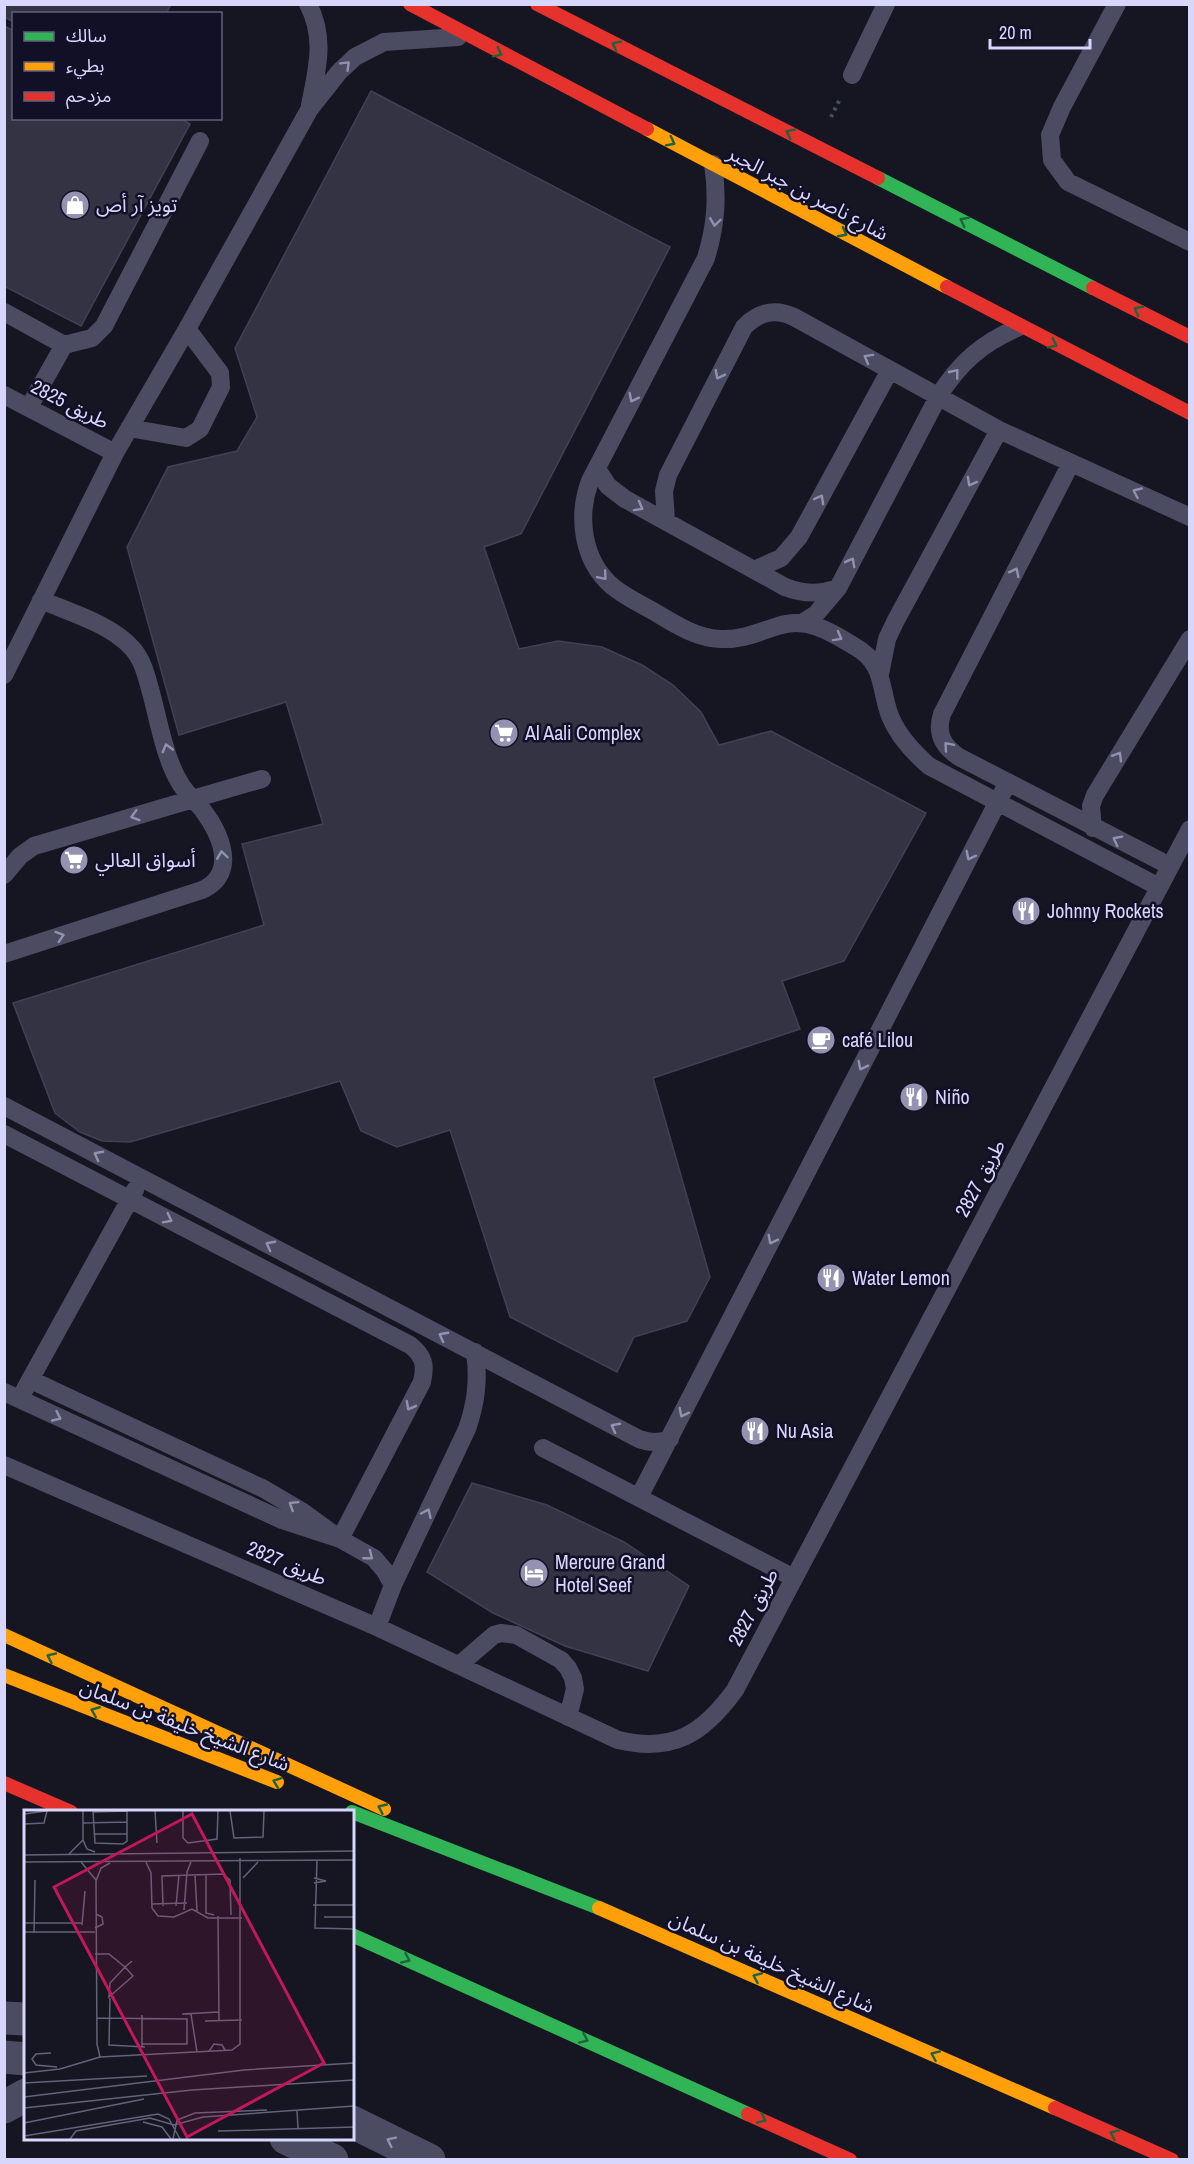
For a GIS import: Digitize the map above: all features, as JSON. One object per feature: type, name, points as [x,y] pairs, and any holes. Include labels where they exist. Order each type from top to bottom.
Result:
[{"type":"main road","name":"شارع ناصر بن جبر الجبر","points":[[410,4],[466,36],[1019,327],[1190,413]]},
{"type":"main road","points":[[537,4],[1190,337]]},
{"type":"main road","points":[[4,1635],[626,1919]]},
{"type":"main road","name":"شارع الشيخ خليفة بن سلمان","points":[[4,1675],[286,1786]]},
{"type":"main road","points":[[4,1783],[66,1810]]},
{"type":"main road","name":"شارع الشيخ خليفة بن سلمان","points":[[354,1812],[626,1919],[1171,2159]]},
{"type":"main road","points":[[354,1936],[822,2146],[847,2160]]},
{"type":"street","points":[[4,2018],[24,2019]]},
{"type":"street","points":[[4,2057],[24,2060]]},
{"type":"street","points":[[4,2107],[24,2096]]},
{"type":"street","points":[[354,2123],[429,2160]]},
{"type":"street","points":[[288,2140],[332,2160]]},
{"type":"lane","points":[[308,4],[316,20],[319,38],[318,67],[309,110]]},
{"type":"lane","points":[[852,75],[886,4]]},
{"type":"lane","points":[[1117,4],[1062,107],[1050,135],[1052,160],[1068,182],[1190,242]]},
{"type":"lane","points":[[4,675],[115,453],[309,110],[339,72],[355,57],[384,42],[466,36]]},
{"type":"lane","points":[[4,312],[64,345],[92,338],[104,326],[200,141]]},
{"type":"lane","points":[[713,164],[716,212],[713,235],[706,258],[585,495],[583,523],[591,559],[600,574],[612,586],[687,631],[703,636],[737,638],[753,635],[779,625],[802,623],[827,631],[867,654],[875,663],[890,715],[906,743],[942,775],[1159,887]]},
{"type":"lane","points":[[666,522],[664,491],[674,460],[739,336],[752,319],[762,314],[784,313],[999,430],[1190,517]]},
{"type":"lane","points":[[802,623],[816,614],[838,588],[952,374],[972,354],[994,338],[1019,327]]},
{"type":"lane","points":[[129,428],[186,438],[200,429],[221,387],[220,373],[187,329]]},
{"type":"lane","points":[[29,407],[64,345]]},
{"type":"lane","points":[[754,570],[768,566],[781,558],[799,537],[890,370]]},
{"type":"lane","name":"طريق 2825","points":[[4,395],[115,453]]},
{"type":"lane","points":[[880,674],[882,656],[895,622],[999,430]]},
{"type":"lane","points":[[1071,463],[942,714],[939,724],[943,744],[950,752],[1170,866]]},
{"type":"lane","points":[[597,469],[616,493],[795,591],[817,594],[838,588]]},
{"type":"lane","points":[[4,954],[212,886],[223,868],[222,847],[207,814],[186,792],[175,776],[146,675],[133,648],[109,630],[41,600]]},
{"type":"lane","points":[[1093,828],[1091,806],[1095,795],[1190,639]]},
{"type":"lane","points":[[4,874],[20,856],[34,846],[262,779]]},
{"type":"lane","points":[[639,1497],[1008,783]]},
{"type":"lane","name":"طريق 2827","points":[[4,1465],[377,1627],[618,1740],[637,1745],[657,1745],[676,1741],[694,1733],[710,1721],[735,1690],[1190,829]]},
{"type":"lane","points":[[4,1106],[639,1439],[660,1443],[670,1439]]},
{"type":"lane","points":[[4,1134],[354,1316],[418,1352],[424,1361],[425,1371],[422,1382],[340,1539]]},
{"type":"lane","points":[[141,1178],[31,1380],[12,1396],[282,1520],[340,1539]]},
{"type":"lane","points":[[204,1238],[216,1217]]},
{"type":"lane","points":[[285,1280],[296,1259]]},
{"type":"lane","points":[[354,1316],[366,1295]]},
{"type":"lane","points":[[377,1627],[393,1585],[470,1419],[477,1391],[475,1352]]},
{"type":"lane","points":[[31,1380],[264,1489],[303,1512],[340,1539],[374,1558],[393,1585]]},
{"type":"lane","points":[[99,1436],[109,1417]]},
{"type":"lane","points":[[543,1448],[794,1578]]},
{"type":"lane","points":[[184,1475],[194,1456]]},
{"type":"lane","points":[[254,1507],[264,1489]]},
{"type":"lane","points":[[459,1665],[494,1635],[501,1632],[516,1635],[551,1654],[568,1668],[575,1689],[568,1717]]},
{"type":"path","points":[[816,146],[852,75]]},
{"type":"building","points":[[4,4],[171,4],[167,12],[12,12],[12,21],[4,17]]},
{"type":"building","name":"تويز آر أص","points":[[4,26],[12,30],[12,120],[183,120],[190,124],[81,326],[4,286]]},
{"type":"building","name":"Al Aali Complex","points":[[371,91],[670,247],[521,534],[484,547],[519,649],[558,641],[602,647],[642,665],[673,685],[701,712],[719,745],[771,731],[926,813],[844,961],[782,981],[800,1029],[653,1078],[710,1277],[687,1321],[634,1337],[617,1372],[510,1317],[450,1130],[397,1147],[361,1131],[340,1081],[130,1142],[102,1141],[80,1132],[55,1113],[13,1003],[264,925],[242,844],[323,824],[286,702],[179,735],[127,547],[168,467],[237,451],[257,417],[235,348]]},
{"type":"building","points":[[472,1483],[547,1505],[624,1542],[689,1586],[648,1671],[565,1646],[493,1613],[427,1572]]},
{"type":"traffic: fast","points":[[878,178],[1093,288]]},
{"type":"traffic: fast","points":[[354,1813],[599,1908]]},
{"type":"traffic: fast","points":[[354,1936],[748,2114]]},
{"type":"traffic: slow","points":[[647,129],[947,287]]},
{"type":"traffic: slow","points":[[4,1635],[384,1809]]},
{"type":"traffic: slow","points":[[4,1675],[277,1782]]},
{"type":"traffic: slow","points":[[599,1908],[1055,2108]]},
{"type":"traffic: jam","points":[[410,4],[647,129]]},
{"type":"traffic: jam","points":[[537,4],[878,178]]},
{"type":"traffic: jam","points":[[947,287],[1190,413]]},
{"type":"traffic: jam","points":[[1093,288],[1190,337]]},
{"type":"traffic: jam","points":[[4,1783],[66,1810]]},
{"type":"traffic: jam","points":[[1055,2108],[1172,2160]]},
{"type":"traffic: jam","points":[[748,2114],[850,2160]]},
{"type":"place","name":"تويز آر أص","points":[[75,205]]},
{"type":"place","name":"Al Aali Complex","points":[[504,733]]},
{"type":"place","name":"أسواق العالي","points":[[74,860]]},
{"type":"place","name":"Johnny Rockets","points":[[1026,911]]},
{"type":"place","name":"café Lilou","points":[[821,1040]]},
{"type":"place","name":"Niño","points":[[914,1097]]},
{"type":"place","name":"Water Lemon","points":[[831,1278]]},
{"type":"place","name":"Nu Asia","points":[[755,1431]]},
{"type":"place","name":"Mercure Grand Hotel Seef","points":[[534,1573]]}]
